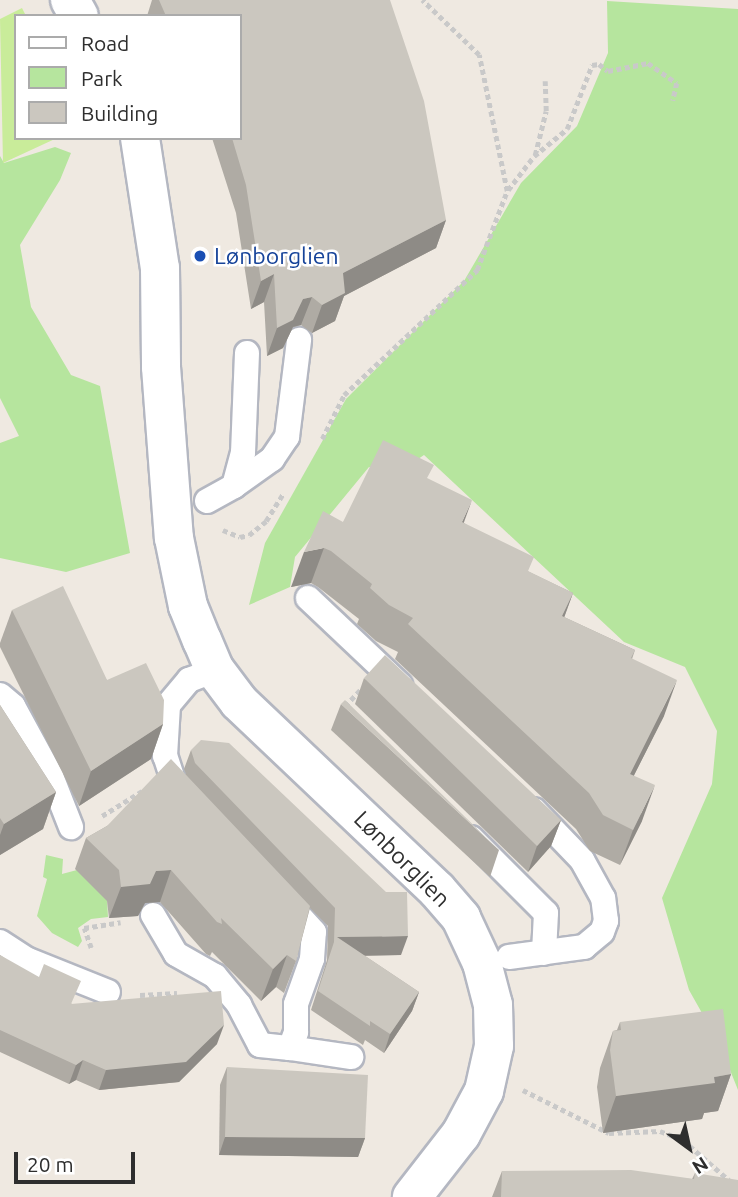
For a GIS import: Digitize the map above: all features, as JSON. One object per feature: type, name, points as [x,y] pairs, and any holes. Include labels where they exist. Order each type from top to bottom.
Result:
[{"type":"street","name":"Lønborglien","points":[[140,140],[160,268],[161,367],[174,538],[188,606],[215,670],[268,731],[437,890],[461,918],[482,964],[493,1005],[494,1046],[484,1091],[461,1134],[412,1197]]},
{"type":"lane","points":[[210,513],[234,486],[272,459],[287,437],[299,340]]},
{"type":"lane","points":[[234,486],[243,453],[247,353]]},
{"type":"lane","points":[[308,598],[419,703]]},
{"type":"lane","points":[[191,807],[175,790],[165,756],[168,705],[189,680],[215,670]]},
{"type":"lane","points":[[0,695],[13,706],[51,776],[72,828]]},
{"type":"lane","points":[[509,957],[544,953],[594,941],[601,932],[606,909],[582,860],[517,794]]},
{"type":"lane","points":[[450,818],[541,906],[547,922],[544,953]]},
{"type":"lane","points":[[271,886],[314,932],[312,959],[296,1004],[296,1032],[290,1048]]},
{"type":"lane","points":[[153,915],[176,954],[215,976],[239,1005],[260,1045],[351,1057]]},
{"type":"lane","points":[[0,942],[28,960],[108,992]]},
{"type":"path","points":[[422,0],[479,55],[507,191]]},
{"type":"path","points":[[319,446],[344,395],[477,270],[507,191],[534,156],[567,129],[592,65],[599,64],[608,71],[648,64],[677,83],[673,101]]},
{"type":"path","points":[[534,156],[546,111],[545,81]]},
{"type":"path","points":[[210,513],[229,534],[249,535],[266,521],[288,488]]},
{"type":"path","points":[[345,715],[341,711],[348,703]]},
{"type":"path","points":[[72,828],[110,812],[149,786]]},
{"type":"path","points":[[97,924],[109,923]]},
{"type":"path","points":[[108,992],[181,993]]},
{"type":"path","points":[[517,1089],[609,1133],[660,1131],[683,1140],[738,1188]]},
{"type":"green space","points":[[607,1],[738,9],[738,1090],[720,1045],[689,990],[662,898],[712,784],[717,731],[685,667],[624,642],[424,455],[399,472],[369,467],[295,557],[290,587],[249,605],[265,543],[346,399],[464,281],[521,183],[577,126],[608,53]]},
{"type":"green space","points":[[22,8],[25,14],[14,14],[14,140],[53,140],[3,163],[0,19]]},
{"type":"green space","points":[[55,147],[71,153],[60,180],[20,245],[31,307],[71,375],[100,386],[130,553],[66,572],[0,558],[0,443],[19,436],[0,398],[0,156],[4,163]]},
{"type":"green space","points":[[46,855],[63,859],[62,874],[77,870],[107,900],[108,917],[91,919],[78,928],[82,941],[78,947],[52,933],[37,916],[47,879],[43,877]]},
{"type":"building","points":[[159,0],[390,0],[424,101],[446,220],[343,273],[345,293],[322,305],[312,297],[303,299],[293,320],[277,328],[274,274],[261,281],[246,185],[233,140],[242,140],[242,14],[165,14]]},
{"type":"building","points":[[383,440],[434,465],[427,478],[472,500],[462,522],[534,557],[528,571],[573,593],[562,616],[635,650],[631,658],[677,680],[630,774],[655,785],[633,830],[603,815],[589,793],[408,624],[413,618],[389,605],[370,588],[372,584],[331,551],[324,548],[304,552],[323,511],[343,522]]},
{"type":"building","points":[[63,586],[107,680],[146,663],[164,700],[163,724],[91,771],[12,610]]},
{"type":"building","points":[[385,655],[561,820],[537,846],[364,678]]},
{"type":"building","points":[[345,700],[499,850],[341,704]]},
{"type":"building","points":[[0,705],[56,792],[4,824],[0,818]]},
{"type":"building","points":[[201,740],[229,743],[386,892],[407,892],[408,936],[337,937],[419,992],[390,1034],[370,1021],[370,1026],[318,991],[334,942],[335,908],[195,763],[191,750]]},
{"type":"building","points":[[171,759],[310,906],[296,961],[287,955],[273,969],[221,918],[222,924],[217,922],[171,870],[156,871],[150,884],[121,887],[119,870],[86,838],[107,826]]},
{"type":"building","points":[[0,955],[39,977],[44,964],[81,981],[71,1004],[221,991],[224,1025],[186,1062],[106,1070],[83,1060],[76,1065],[0,1030]]},
{"type":"building","points":[[723,1009],[731,1074],[714,1077],[715,1083],[616,1096],[610,1050],[613,1031],[621,1030],[620,1022]]},
{"type":"building","points":[[227,1067],[368,1075],[365,1138],[225,1137]]},
{"type":"building","points":[[631,1170],[694,1179],[695,1173],[738,1180],[738,1197],[501,1197],[502,1171]]},
{"type":"place","name":"Lønborglien","points":[[200,256]]}]
